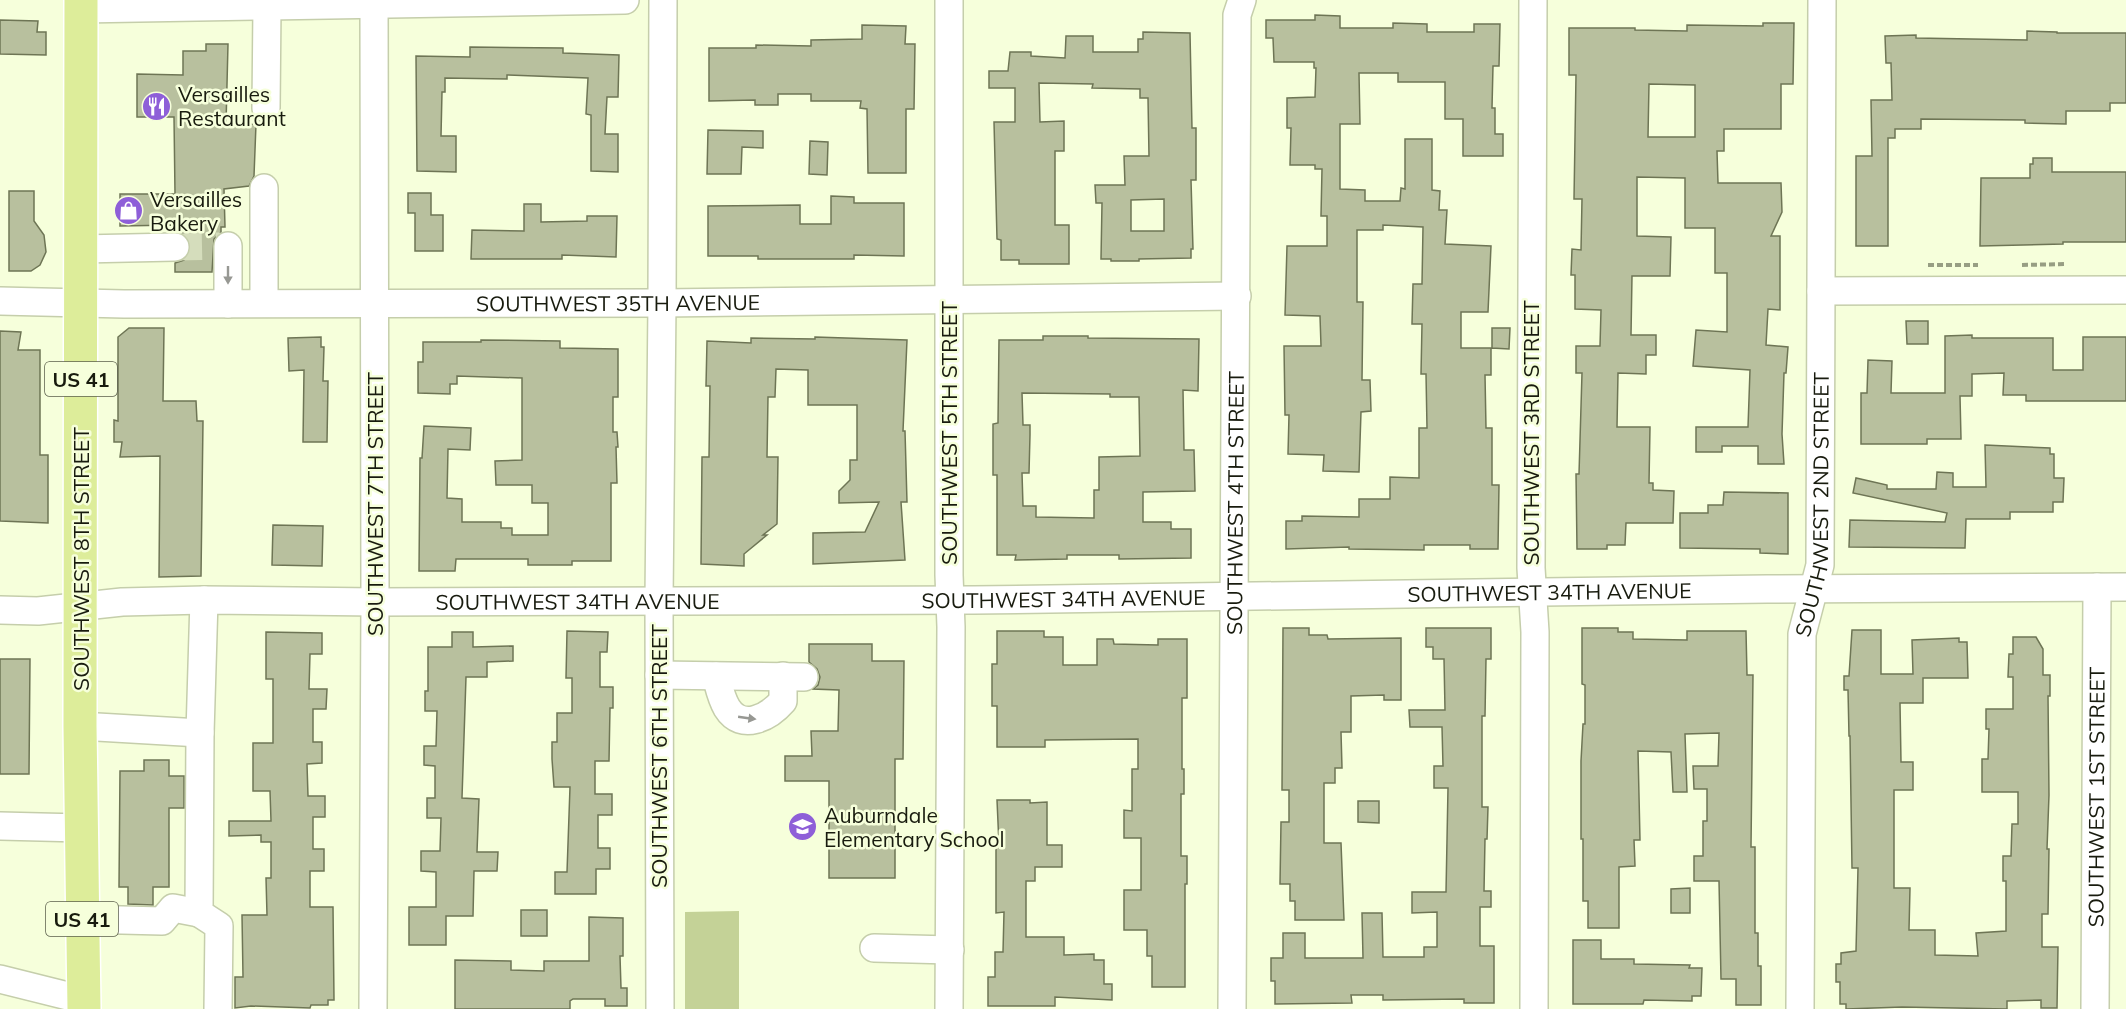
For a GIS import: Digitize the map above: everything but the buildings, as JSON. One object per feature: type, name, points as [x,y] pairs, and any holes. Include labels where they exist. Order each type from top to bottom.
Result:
[{"type":"main road","name":"SOUTHWEST 8TH STREET","points":[[81,4],[80,726],[84,1005]]},
{"type":"street","points":[[81,4],[267,6],[374,2],[625,0]]},
{"type":"street","name":"SOUTHWEST 6TH STREET","points":[[660,1009],[658,600],[663,0]]},
{"type":"street","name":"SOUTHWEST 5TH STREET","points":[[948,0],[950,1009]]},
{"type":"street","name":"SOUTHWEST 4TH STREET","points":[[1232,1009],[1237,15],[1242,0]]},
{"type":"street","name":"SOUTHWEST 3RD STREET","points":[[1533,0],[1531,568],[1535,632],[1534,1009]]},
{"type":"street","name":"SOUTHWEST 2ND STREET","points":[[1800,1009],[1802,634],[1820,565],[1822,0]]},
{"type":"street","name":"SOUTHWEST 7TH STREET","points":[[373,1009],[374,2]]},
{"type":"street","points":[[266,108],[267,6]]},
{"type":"street","points":[[264,188],[264,303]]},
{"type":"street","points":[[228,303],[225,246],[264,245]]},
{"type":"street","points":[[82,249],[175,247]]},
{"type":"street","points":[[1821,291],[2126,290]]},
{"type":"street","name":"SOUTHWEST 35TH AVENUE","points":[[0,301],[662,303],[1237,296]]},
{"type":"street","name":"SOUTHWEST 1ST STREET","points":[[2095,1009],[2097,587]]},
{"type":"street","name":"SOUTHWEST 34TH AVENUE","points":[[0,610],[38,611],[122,602],[204,600],[375,602],[950,600],[2126,587]]},
{"type":"street","points":[[199,913],[200,733],[204,600]]},
{"type":"street","points":[[659,675],[794,677],[783,701],[770,714],[754,720],[737,717],[728,710],[722,699],[716,676]]},
{"type":"street","points":[[80,726],[200,733]]},
{"type":"street","points":[[0,826],[81,828]]},
{"type":"street","points":[[82,919],[162,921],[173,908],[199,913],[219,926],[218,1009]]},
{"type":"street","points":[[874,948],[950,950]]},
{"type":"street","points":[[0,979],[84,1005]]},
{"type":"path","points":[[2022,265],[2067,264]]},
{"type":"path","points":[[1928,266],[1978,265]]},
{"type":"green space","points":[[739,911],[739,1009],[685,1009],[685,912]]},
{"type":"tunnel","points":[[175,247],[221,246]]},
{"type":"place","name":"Versailles Restaurant","points":[[157,106]]},
{"type":"place","name":"Versailles Bakery","points":[[129,211]]},
{"type":"place","name":"Auburndale Elementary School","points":[[803,827]]}]
